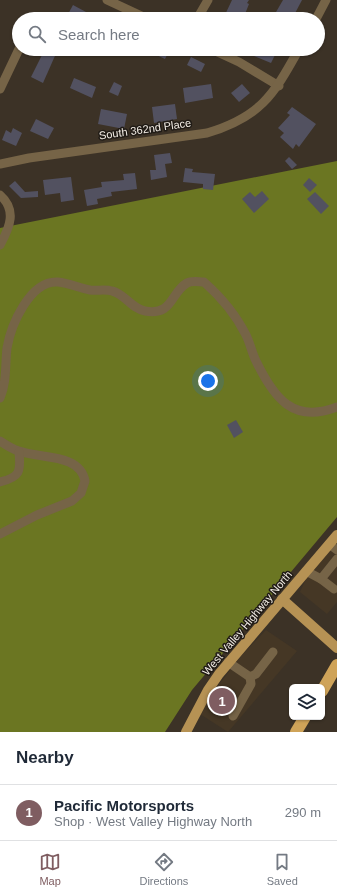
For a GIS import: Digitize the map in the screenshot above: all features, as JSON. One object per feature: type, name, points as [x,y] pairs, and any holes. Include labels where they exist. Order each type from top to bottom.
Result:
[{"type":"highway","points":[[325,686],[337,665]]},
{"type":"highway","points":[[296,732],[303,720]]},
{"type":"main road","name":"West Valley Highway North","points":[[186,732],[208,690],[228,662],[306,571],[333,547],[337,535]]},
{"type":"main road","points":[[282,599],[337,648]]},
{"type":"street","points":[[107,0],[133,12]]},
{"type":"street","points":[[201,12],[208,0]]},
{"type":"street","points":[[320,12],[326,0]]},
{"type":"street","points":[[0,89],[16,56]]},
{"type":"street","points":[[226,56],[279,86]]},
{"type":"street","name":"South 362nd Place","points":[[0,164],[29,158],[207,133],[229,126],[259,108],[279,86],[295,56]]},
{"type":"street","points":[[0,194],[9,206],[11,215],[7,230],[0,245]]},
{"type":"street","points":[[0,398],[5,382],[7,346],[11,331],[27,301],[42,287],[57,282],[92,290],[111,291],[121,295],[143,311],[156,312],[171,304],[177,292],[187,283],[195,281],[204,282],[237,318],[259,367],[270,386],[285,404],[298,411],[312,414],[337,407]]},
{"type":"street","points":[[0,441],[19,452],[72,463],[83,474],[85,485],[80,494],[72,501],[37,515],[0,534]]},
{"type":"street","points":[[0,482],[13,479],[18,474],[21,465],[19,452]]},
{"type":"street","points":[[321,579],[337,559]]},
{"type":"street","points":[[306,571],[321,579],[334,589]]},
{"type":"street","points":[[250,677],[256,674],[273,652]]},
{"type":"street","points":[[228,662],[250,677],[251,684],[233,716]]},
{"type":"shaded area","points":[[337,542],[337,602],[327,614],[300,592],[306,579]]},
{"type":"shaded area","points":[[266,630],[297,651],[228,732],[200,714],[211,695],[241,656]]},
{"type":"green space","points":[[337,161],[337,517],[192,690],[165,732],[0,732],[0,228]]},
{"type":"building","points":[[232,0],[249,0],[246,12],[226,12]]},
{"type":"building","points":[[283,0],[302,0],[296,12],[276,12]]},
{"type":"building","points":[[73,5],[86,12],[69,12]]},
{"type":"building","points":[[42,56],[55,56],[43,83],[31,77]]},
{"type":"building","points":[[159,56],[166,56],[165,59]]},
{"type":"building","points":[[254,56],[274,56],[271,63]]},
{"type":"building","points":[[191,57],[205,64],[201,72],[187,65]]},
{"type":"building","points":[[74,78],[96,87],[92,98],[70,88]]},
{"type":"building","points":[[114,82],[122,86],[118,96],[109,92]]},
{"type":"building","points":[[211,84],[213,98],[185,103],[183,88]]},
{"type":"building","points":[[242,84],[250,93],[239,102],[231,93]]},
{"type":"building","points":[[175,104],[177,119],[154,123],[152,107]]},
{"type":"building","points":[[292,107],[316,124],[299,147],[296,144],[293,149],[280,137],[284,133],[278,128],[290,115],[287,113]]},
{"type":"building","points":[[101,109],[127,114],[124,129],[98,124]]},
{"type":"building","points":[[36,119],[54,128],[48,139],[30,131]]},
{"type":"building","points":[[13,128],[22,133],[16,146],[2,140],[6,130],[11,133]]},
{"type":"building","points":[[170,153],[172,163],[165,164],[167,177],[151,180],[150,170],[156,170],[154,155]]},
{"type":"building","points":[[289,157],[297,165],[292,169],[285,161]]},
{"type":"building","points":[[185,168],[193,169],[192,172],[215,174],[213,190],[203,189],[203,184],[183,182]]},
{"type":"building","points":[[135,173],[137,189],[111,192],[112,196],[97,199],[98,204],[87,206],[84,190],[102,187],[101,182],[124,180],[123,174]]},
{"type":"building","points":[[71,177],[74,200],[61,202],[60,193],[45,195],[43,180]]},
{"type":"building","points":[[309,178],[317,185],[310,192],[303,185]]},
{"type":"building","points":[[15,181],[25,192],[38,191],[38,197],[21,198],[9,186]]},
{"type":"building","points":[[262,191],[269,199],[254,213],[242,199],[250,192],[255,197]]},
{"type":"building","points":[[315,192],[329,206],[321,214],[307,199]]},
{"type":"building","points":[[236,420],[243,432],[234,438],[227,425]]},
{"type":"building","points":[[225,687],[235,692],[224,715],[214,709]]},
{"type":"place","name":"Pacific Motorsports","points":[[222,701]]}]
